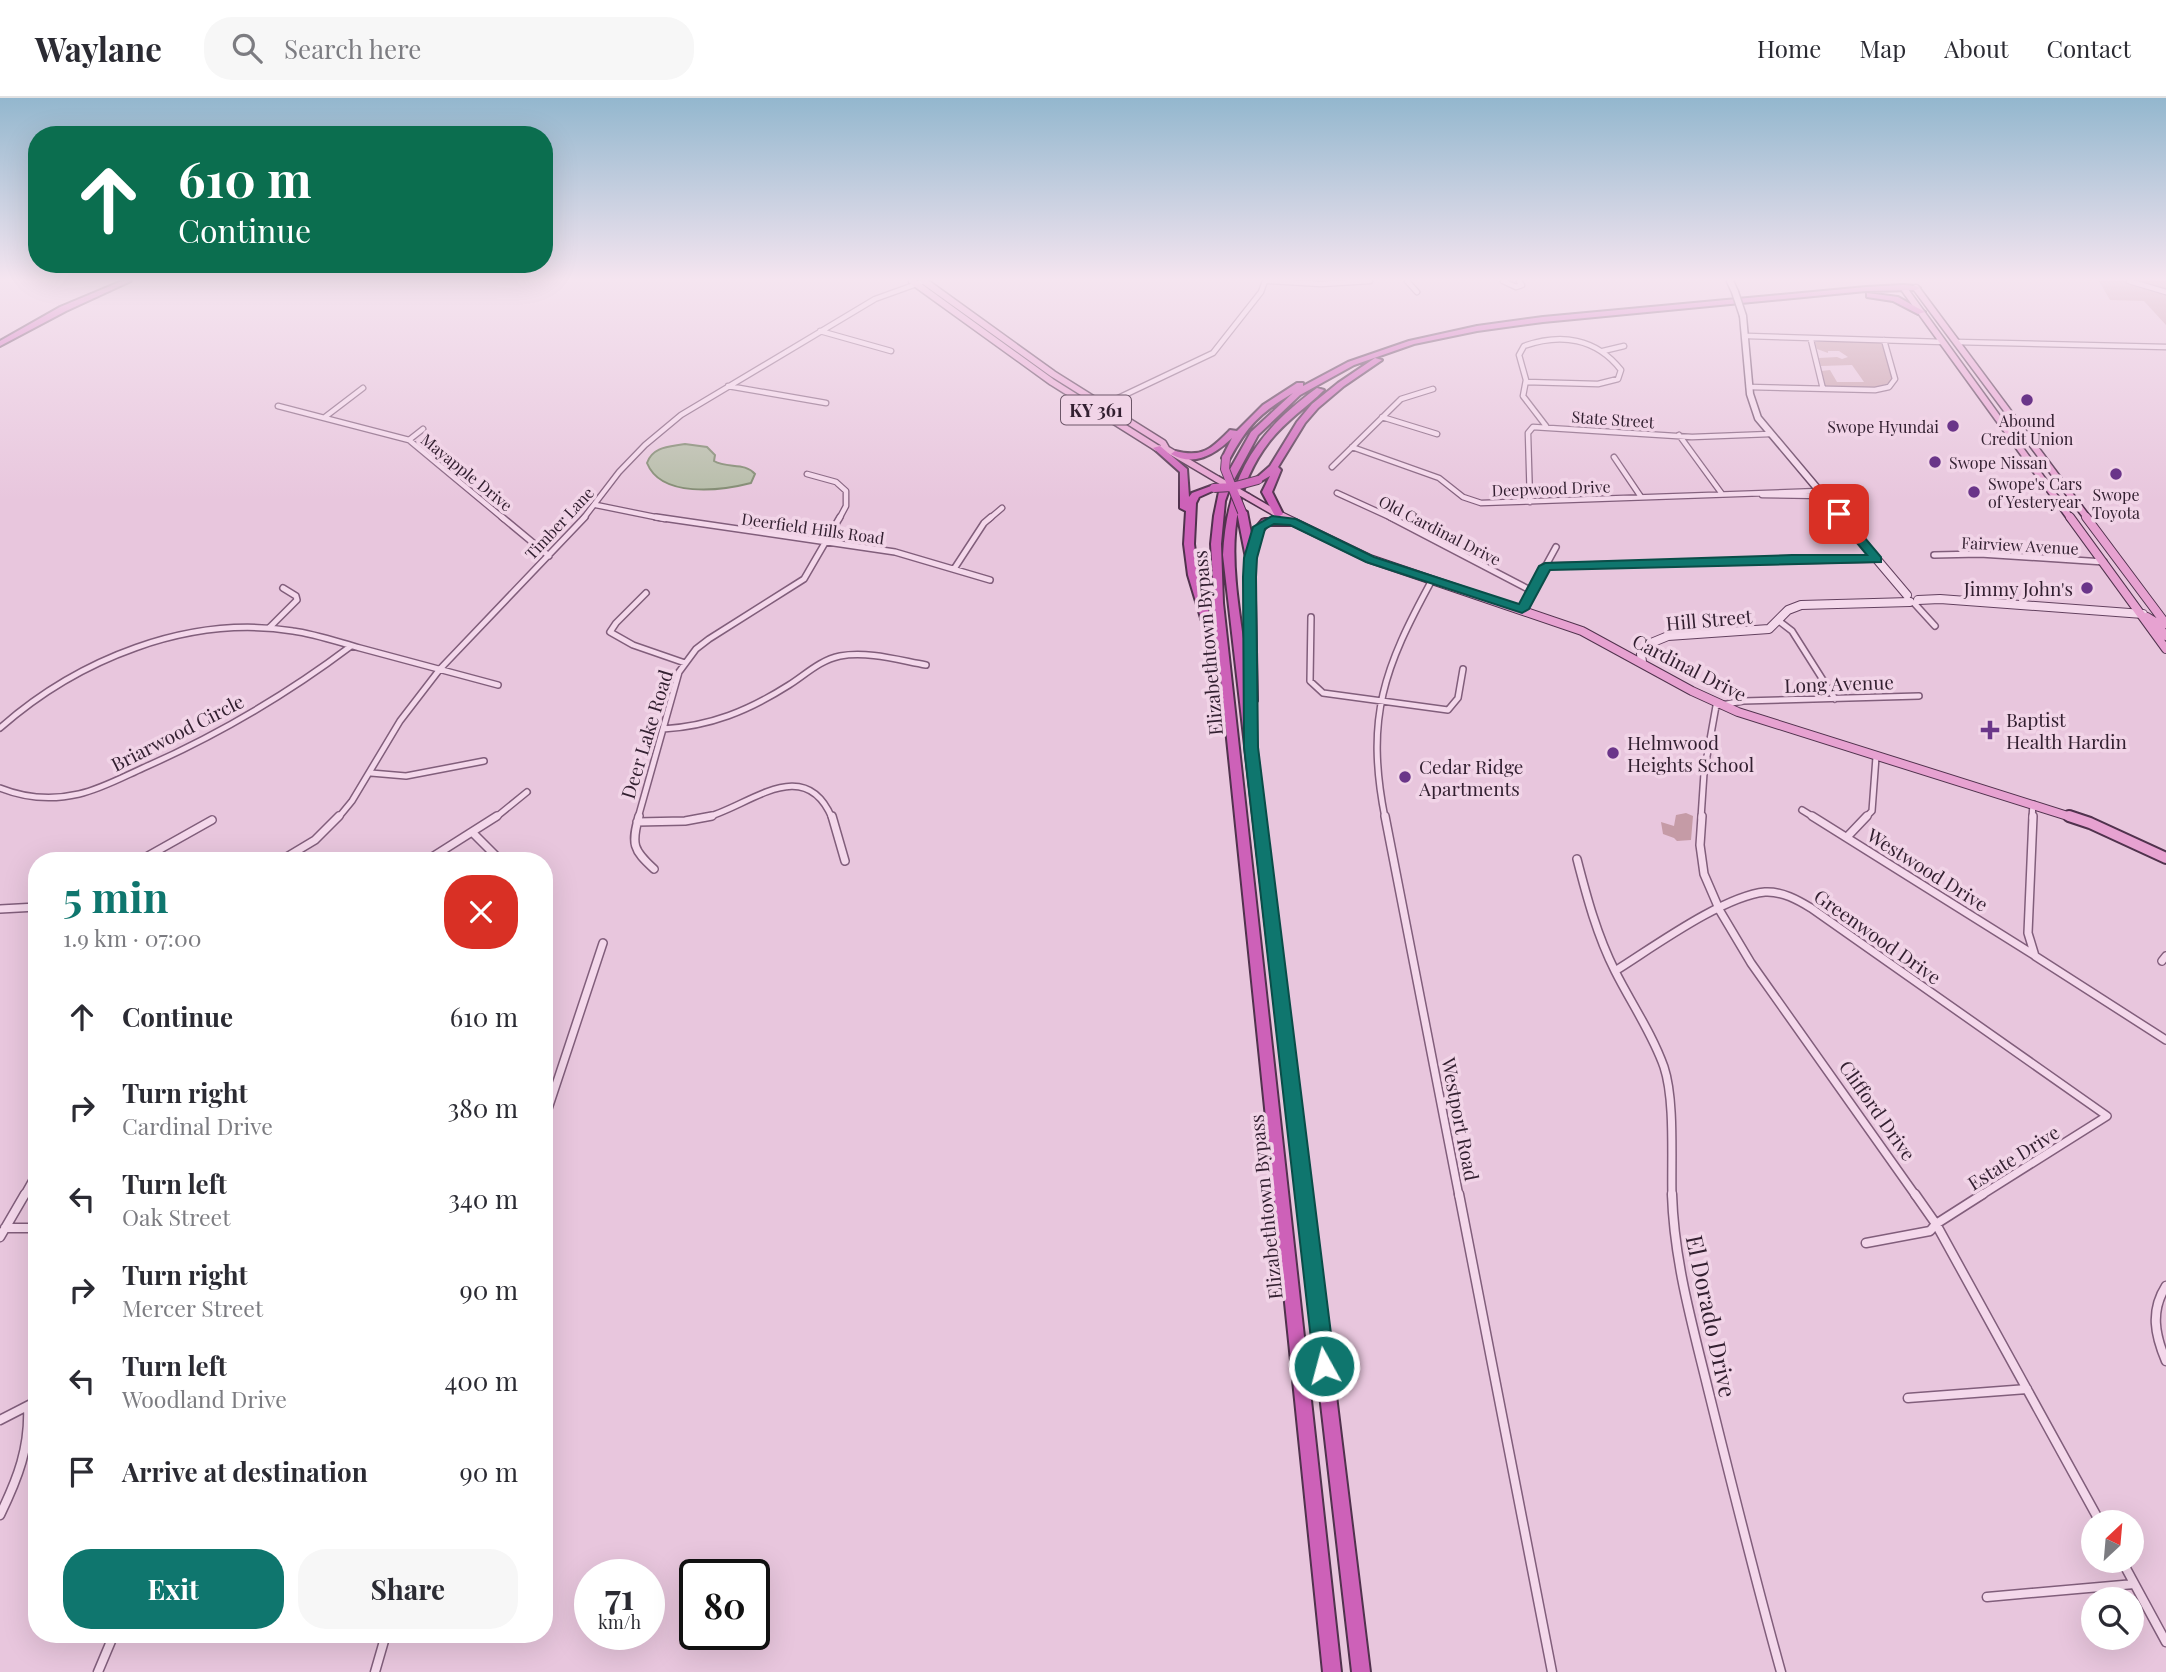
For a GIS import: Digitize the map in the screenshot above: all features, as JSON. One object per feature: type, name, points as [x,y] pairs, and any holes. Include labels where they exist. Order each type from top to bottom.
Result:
[{"type":"highway","name":"Elizabethtown Bypass","points":[[1332,1672],[1236,771],[1216,564],[1216,525],[1225,486],[1247,445],[1279,410],[1320,380],[1383,354]]},
{"type":"highway","name":"Elizabethtown Bypass","points":[[1357,1640],[1228,555],[1232,504],[1252,458],[1282,420],[1324,387],[1379,356]]},
{"type":"highway","points":[[1171,452],[1190,459],[1211,453],[1283,394],[1354,359],[1379,356]]},
{"type":"highway","points":[[1189,544],[1191,503],[1195,495],[1215,484],[1232,487],[1258,480],[1270,471],[1299,424],[1325,396],[1379,356]]},
{"type":"highway","points":[[1251,558],[1242,512],[1225,469],[1231,442],[1258,412]]},
{"type":"highway","points":[[1157,448],[1179,465],[1186,476],[1185,511],[1193,575],[1214,638],[1236,771]]},
{"type":"highway","points":[[1278,514],[1267,492],[1283,459],[1284,449]]},
{"type":"highway","points":[[1251,747],[1251,558],[1255,534],[1265,522],[1292,522]]},
{"type":"highway","points":[[1325,1672],[1328,1640]]},
{"type":"highway","points":[[1357,1640],[1364,1672]]},
{"type":"main road","name":"KY 361","points":[[1014,354],[1052,382],[1157,448],[1171,452]]},
{"type":"main road","name":"KY 361","points":[[1030,354],[1163,443],[1171,452],[1215,484]]},
{"type":"main road","points":[[1952,354],[2166,649]]},
{"type":"main road","points":[[1958,354],[1974,373],[1981,376]]},
{"type":"main road","points":[[1968,354],[2094,528],[2162,613],[2166,624]]},
{"type":"main road","points":[[1962,367],[1999,409],[2009,414]]},
{"type":"main road","points":[[1995,413],[2005,418],[2045,468],[2054,474]]},
{"type":"main road","points":[[2011,434],[2040,468],[2054,474]]},
{"type":"main road","points":[[2040,475],[2055,484],[2085,523],[2094,528]]},
{"type":"main road","name":"Cardinal Drive","points":[[1232,487],[1292,522],[1370,559],[1581,631],[1719,704],[1876,757],[2116,832],[2166,858]]},
{"type":"main road","points":[[2070,514],[2144,605],[2162,613]]},
{"type":"main road","points":[[2143,614],[2155,622],[2166,636]]},
{"type":"street","name":"Timber Lane","points":[[295,852],[331,826],[371,773],[400,721],[439,669],[594,507],[619,472],[659,432],[681,415],[781,354]]},
{"type":"street","points":[[1095,409],[1210,354]]},
{"type":"street","points":[[1519,354],[1526,382],[1524,399],[1546,426]]},
{"type":"street","points":[[1526,382],[1612,382],[1620,377],[1621,370],[1606,354]]},
{"type":"street","points":[[1748,354],[1749,387],[1756,414],[1768,432],[1935,626]]},
{"type":"street","points":[[1815,354],[1823,389]]},
{"type":"street","points":[[1749,387],[1885,388],[1893,384],[1895,379],[1889,354]]},
{"type":"street","points":[[728,386],[826,403]]},
{"type":"street","points":[[325,417],[363,388]]},
{"type":"street","points":[[1332,467],[1382,416],[1405,397],[1433,389]]},
{"type":"street","name":"Mayapple Drive","points":[[278,406],[409,440],[549,555]]},
{"type":"street","points":[[1382,416],[1437,434]]},
{"type":"street","points":[[1530,502],[1528,433],[1533,427],[1546,426]]},
{"type":"street","name":"State Street","points":[[1546,426],[1679,435],[1768,432]]},
{"type":"street","points":[[409,440],[422,429]]},
{"type":"street","points":[[1679,435],[1722,494]]},
{"type":"street","name":"Deepwood Drive","points":[[1352,447],[1439,478],[1471,500],[1487,503],[1821,493]]},
{"type":"street","points":[[1614,457],[1641,497]]},
{"type":"street","name":"Deer Lake Road","points":[[654,869],[634,848],[633,836],[679,672],[709,639],[808,575],[846,506],[847,493],[842,485],[807,474]]},
{"type":"street","name":"Old Cardinal Drive","points":[[1336,493],[1410,526],[1532,591]]},
{"type":"street","name":"Deerfield Hills Road","points":[[594,507],[692,524],[895,552],[990,580]]},
{"type":"street","points":[[954,569],[984,523],[1002,508]]},
{"type":"street","points":[[1522,609],[1556,547]]},
{"type":"street","name":"Fairview Avenue","points":[[1934,555],[1980,554],[2105,562]]},
{"type":"street","points":[[1545,566],[1877,559]]},
{"type":"street","name":"Westport Road","points":[[1432,580],[1397,643],[1387,669],[1381,699],[1376,760],[1379,788],[1552,1672]]},
{"type":"street","points":[[269,628],[297,600],[296,596],[283,588]]},
{"type":"street","points":[[646,593],[633,609],[614,624],[610,632],[633,645],[685,663]]},
{"type":"street","name":"Hill Street","points":[[1642,662],[1641,654],[1651,643],[1663,637],[1769,629],[1788,610],[1801,605],[1940,599],[2143,614]]},
{"type":"street","points":[[1311,617],[1309,656],[1312,685],[1323,692],[1439,710],[1452,708],[1458,699],[1463,668]]},
{"type":"street","points":[[1779,621],[1792,631],[1835,699]]},
{"type":"street","points":[[0,728],[23,707],[55,687],[134,650],[203,631],[269,628],[351,646],[498,685]]},
{"type":"street","name":"Briarwood Circle","points":[[0,788],[9,792],[60,797],[100,788],[193,745],[263,706],[351,646]]},
{"type":"street","points":[[663,729],[702,727],[725,721],[763,701],[820,664],[839,657],[869,656],[926,665]]},
{"type":"street","name":"Long Avenue","points":[[1719,704],[1919,696]]},
{"type":"street","name":"Clifford Drive","points":[[1719,704],[1713,712],[1706,761],[1700,845],[1704,874],[1720,911],[1751,962],[1936,1224],[2094,1510]]},
{"type":"street","points":[[1847,837],[1867,820],[1872,811],[1876,757]]},
{"type":"street","points":[[371,773],[406,776],[485,761]]},
{"type":"street","points":[[637,822],[710,817],[774,788],[806,789],[826,803],[845,861]]},
{"type":"street","points":[[440,852],[519,801],[527,792]]},
{"type":"street","points":[[2033,804],[2028,933],[2035,956]]},
{"type":"street","name":"Westwood Drive","points":[[1802,810],[2166,1040]]},
{"type":"street","points":[[155,852],[212,820]]},
{"type":"street","points":[[471,832],[491,852]]},
{"type":"street","name":"El Dorado Drive","points":[[1577,859],[1592,919],[1615,971],[1649,1031],[1665,1069],[1670,1114],[1672,1220],[1682,1282],[1747,1549],[1781,1672]]},
{"type":"street","name":"Greenwood Drive","points":[[1615,971],[1720,911],[1759,893],[1783,894],[1800,901],[2107,1116]]},
{"type":"street","points":[[0,909],[28,907]]},
{"type":"street","points":[[553,1090],[603,943]]},
{"type":"street","name":"Estate Drive","points":[[1866,1243],[1930,1231],[1936,1224],[2107,1116]]},
{"type":"street","points":[[0,1237],[28,1188]]},
{"type":"street","points":[[5,1228],[28,1228]]},
{"type":"street","points":[[2166,1286],[2156,1302],[2155,1312],[2157,1335],[2166,1361]]},
{"type":"street","points":[[1908,1398],[2027,1389]]},
{"type":"street","points":[[0,1420],[28,1406]]},
{"type":"street","points":[[0,1515],[28,1451]]},
{"type":"street","points":[[2128,1573],[2166,1642]]},
{"type":"street","points":[[1987,1597],[2134,1584]]},
{"type":"street","points":[[99,1672],[110,1643]]},
{"type":"street","points":[[375,1672],[383,1643]]},
{"type":"shaded area","points":[[1844,354],[1886,354],[1892,379],[1881,386],[1824,386],[1821,371],[1830,370],[1837,382],[1864,382],[1852,365],[1821,366],[1819,358],[1848,357]]},
{"type":"shaded area","points":[[685,444],[707,447],[715,455],[714,461],[751,470],[755,474],[751,483],[724,488],[693,489],[665,482],[654,474],[647,463],[653,453],[663,448]]},
{"type":"shaded area","points":[[1686,813],[1693,816],[1691,840],[1677,841],[1663,834],[1661,822],[1674,826],[1676,815]]},
{"type":"place","name":"Abound Credit Union","points":[[2027,400]]},
{"type":"place","name":"Swope Hyundai","points":[[1953,426]]},
{"type":"place","name":"Swope Nissan","points":[[1935,462]]},
{"type":"place","name":"Swope Toyota","points":[[2116,474]]},
{"type":"place","name":"Swope's Cars of Yesteryear","points":[[1974,492]]},
{"type":"place","name":"Jimmy John's","points":[[2087,588]]},
{"type":"place","name":"Baptist Health Hardin","points":[[1990,730]]},
{"type":"place","name":"Helmwood Heights School","points":[[1613,753]]},
{"type":"place","name":"Cedar Ridge Apartments","points":[[1405,777]]},
{"type":"route","points":[[1324,1366],[1251,747],[1250,577],[1255,534],[1259,527],[1272,520],[1292,522],[1370,559],[1522,609],[1545,566],[1877,559],[1839,514]]}]
